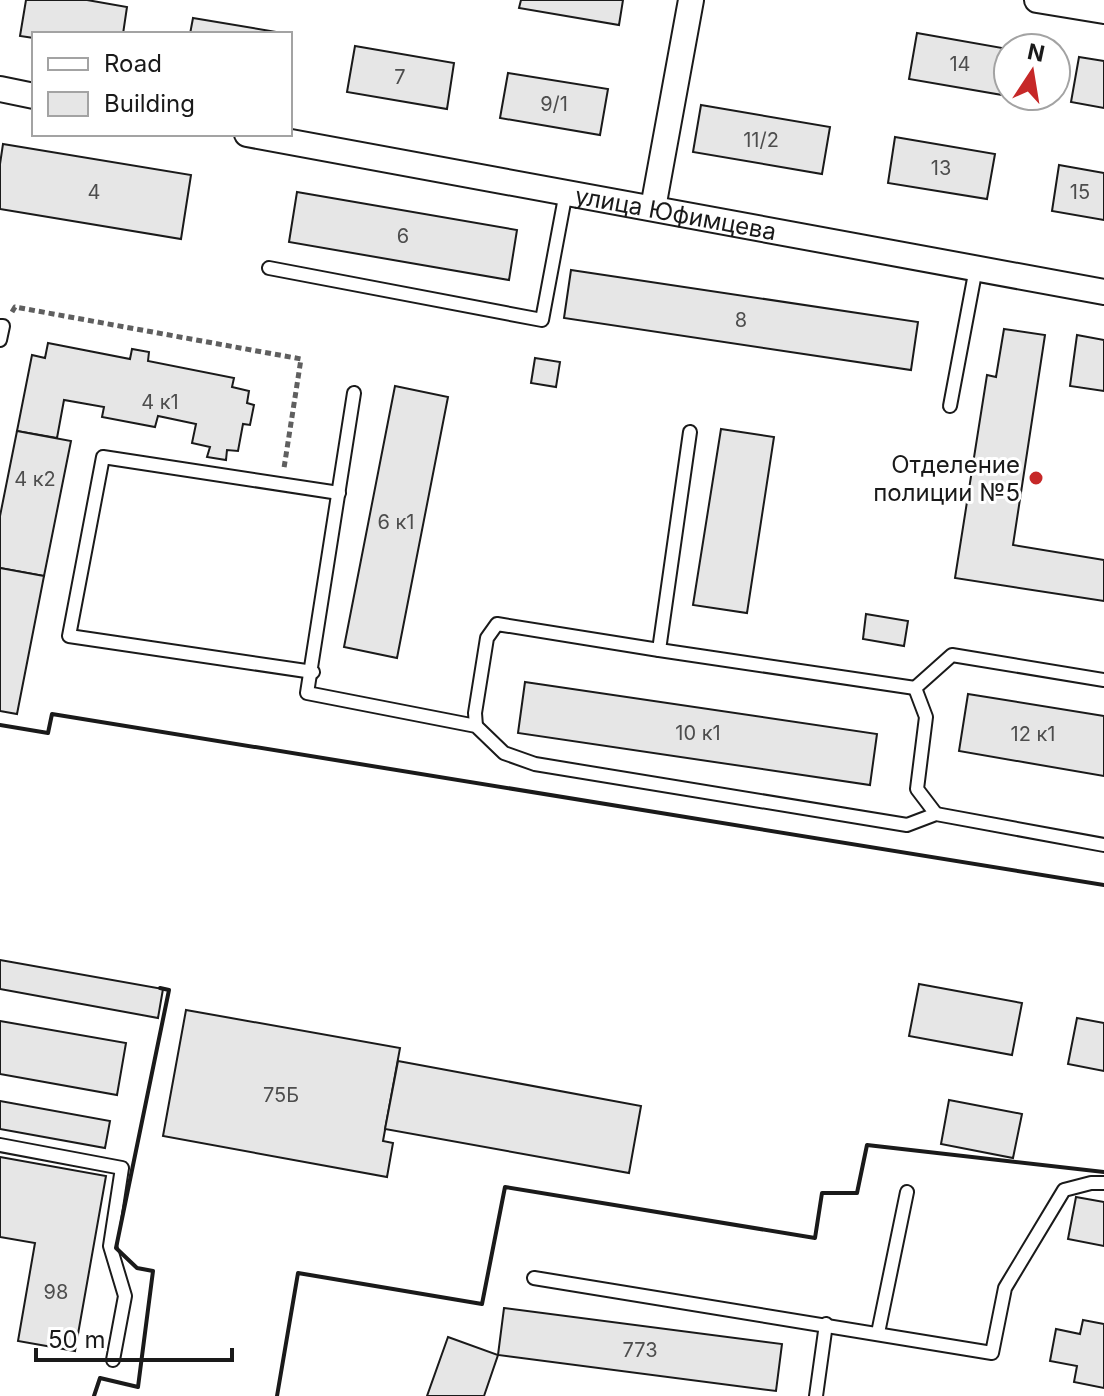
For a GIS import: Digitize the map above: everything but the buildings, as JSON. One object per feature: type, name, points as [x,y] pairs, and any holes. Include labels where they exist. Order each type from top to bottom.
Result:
[{"type":"street","points":[[653,208],[691,0]]},
{"type":"street","points":[[1037,0],[1104,11]]},
{"type":"street","points":[[0,89],[32,96]]},
{"type":"street","name":"улица Юфимцева","points":[[258,136],[1104,292]]},
{"type":"lane","points":[[269,268],[542,320],[566,192]]},
{"type":"lane","points":[[950,406],[976,268]]},
{"type":"lane","points":[[354,393],[313,672],[307,693],[476,726],[504,753],[535,764],[907,825],[936,814],[1104,845]]},
{"type":"lane","points":[[659,650],[690,432]]},
{"type":"lane","points":[[313,672],[69,636],[103,457],[339,493]]},
{"type":"lane","points":[[476,726],[475,713],[487,638],[497,624],[915,688]]},
{"type":"lane","points":[[915,688],[952,655],[1104,680]]},
{"type":"lane","points":[[915,688],[926,717],[917,789],[936,814]]},
{"type":"lane","points":[[0,1145],[122,1168],[110,1246],[125,1296],[113,1360]]},
{"type":"lane","points":[[534,1278],[992,1353],[1005,1288],[1064,1190],[1104,1183]]},
{"type":"lane","points":[[878,1333],[907,1192]]},
{"type":"lane","points":[[816,1396],[826,1324]]},
{"type":"path","points":[[1,331],[15,307],[301,359],[282,484]]},
{"type":"wall","points":[[0,725],[48,733],[52,714],[1104,885]]},
{"type":"wall","points":[[94,1396],[100,1378],[138,1387],[153,1271],[137,1268],[116,1248],[169,990],[160,988]]},
{"type":"wall","points":[[277,1396],[298,1273],[482,1304],[505,1187],[815,1238],[822,1193],[857,1193],[867,1145],[1104,1172]]},
{"type":"place","name":"Отделение полиции №5","points":[[1036,478]]}]
